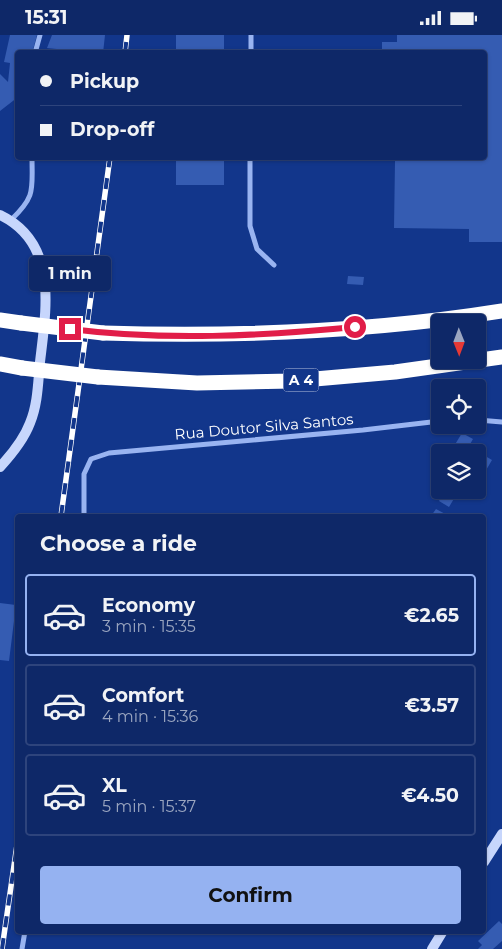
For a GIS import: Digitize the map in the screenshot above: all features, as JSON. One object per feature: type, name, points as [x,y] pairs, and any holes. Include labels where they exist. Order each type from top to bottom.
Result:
[{"type":"highway","points":[[0,320],[103,333],[251,334],[337,329],[502,311]]},
{"type":"highway","name":"A 4","points":[[0,364],[98,377],[197,383],[292,381],[395,371],[502,357]]},
{"type":"street","points":[[36,50],[40,35]]},
{"type":"street","points":[[251,50],[252,35]]},
{"type":"street","points":[[11,220],[26,205],[32,193],[32,160]]},
{"type":"street","points":[[250,160],[250,226],[256,249],[274,265]]},
{"type":"street","points":[[0,215],[11,220],[30,239],[39,255],[45,282],[46,307],[32,415],[23,437],[0,467]]},
{"type":"street","points":[[486,421],[502,422]]},
{"type":"street","name":"Rua Doutor Silva Santos","points":[[84,514],[84,474],[91,459],[109,453],[431,422]]},
{"type":"street","points":[[486,859],[502,834]]},
{"type":"street","points":[[22,949],[24,934]]},
{"type":"street","points":[[432,949],[441,934]]},
{"type":"building","points":[[10,35],[37,35],[33,50],[15,50],[15,99],[0,111],[0,74],[8,82],[10,63],[4,62]]},
{"type":"building","points":[[52,35],[105,35],[103,50],[47,48]]},
{"type":"building","points":[[176,35],[224,35],[224,50],[176,50]]},
{"type":"building","points":[[397,35],[502,35],[502,242],[469,242],[469,229],[394,228],[395,161],[382,160],[487,160],[487,50],[382,50],[382,42],[397,42]]},
{"type":"building","points":[[176,160],[224,160],[224,185],[176,185]]},
{"type":"building","points":[[348,276],[364,277],[363,285],[347,284]]},
{"type":"building","points":[[461,434],[473,439],[470,444],[455,444]]},
{"type":"building","points":[[486,456],[492,460],[486,470]]},
{"type":"building","points":[[440,499],[454,499],[449,507],[439,501]]},
{"type":"building","points":[[436,509],[445,514],[432,514]]},
{"type":"building","points":[[0,603],[15,605],[9,661],[0,660]]},
{"type":"building","points":[[499,921],[502,924],[502,941],[493,949],[478,949],[482,945],[478,941]]},
{"type":"railway","points":[[125,50],[127,35]]},
{"type":"railway","points":[[61,514],[110,160]]},
{"type":"railway","points":[[2,949],[15,859]]},
{"type":"route","points":[[70,329],[103,333],[178,335],[251,334],[355,327]]}]
